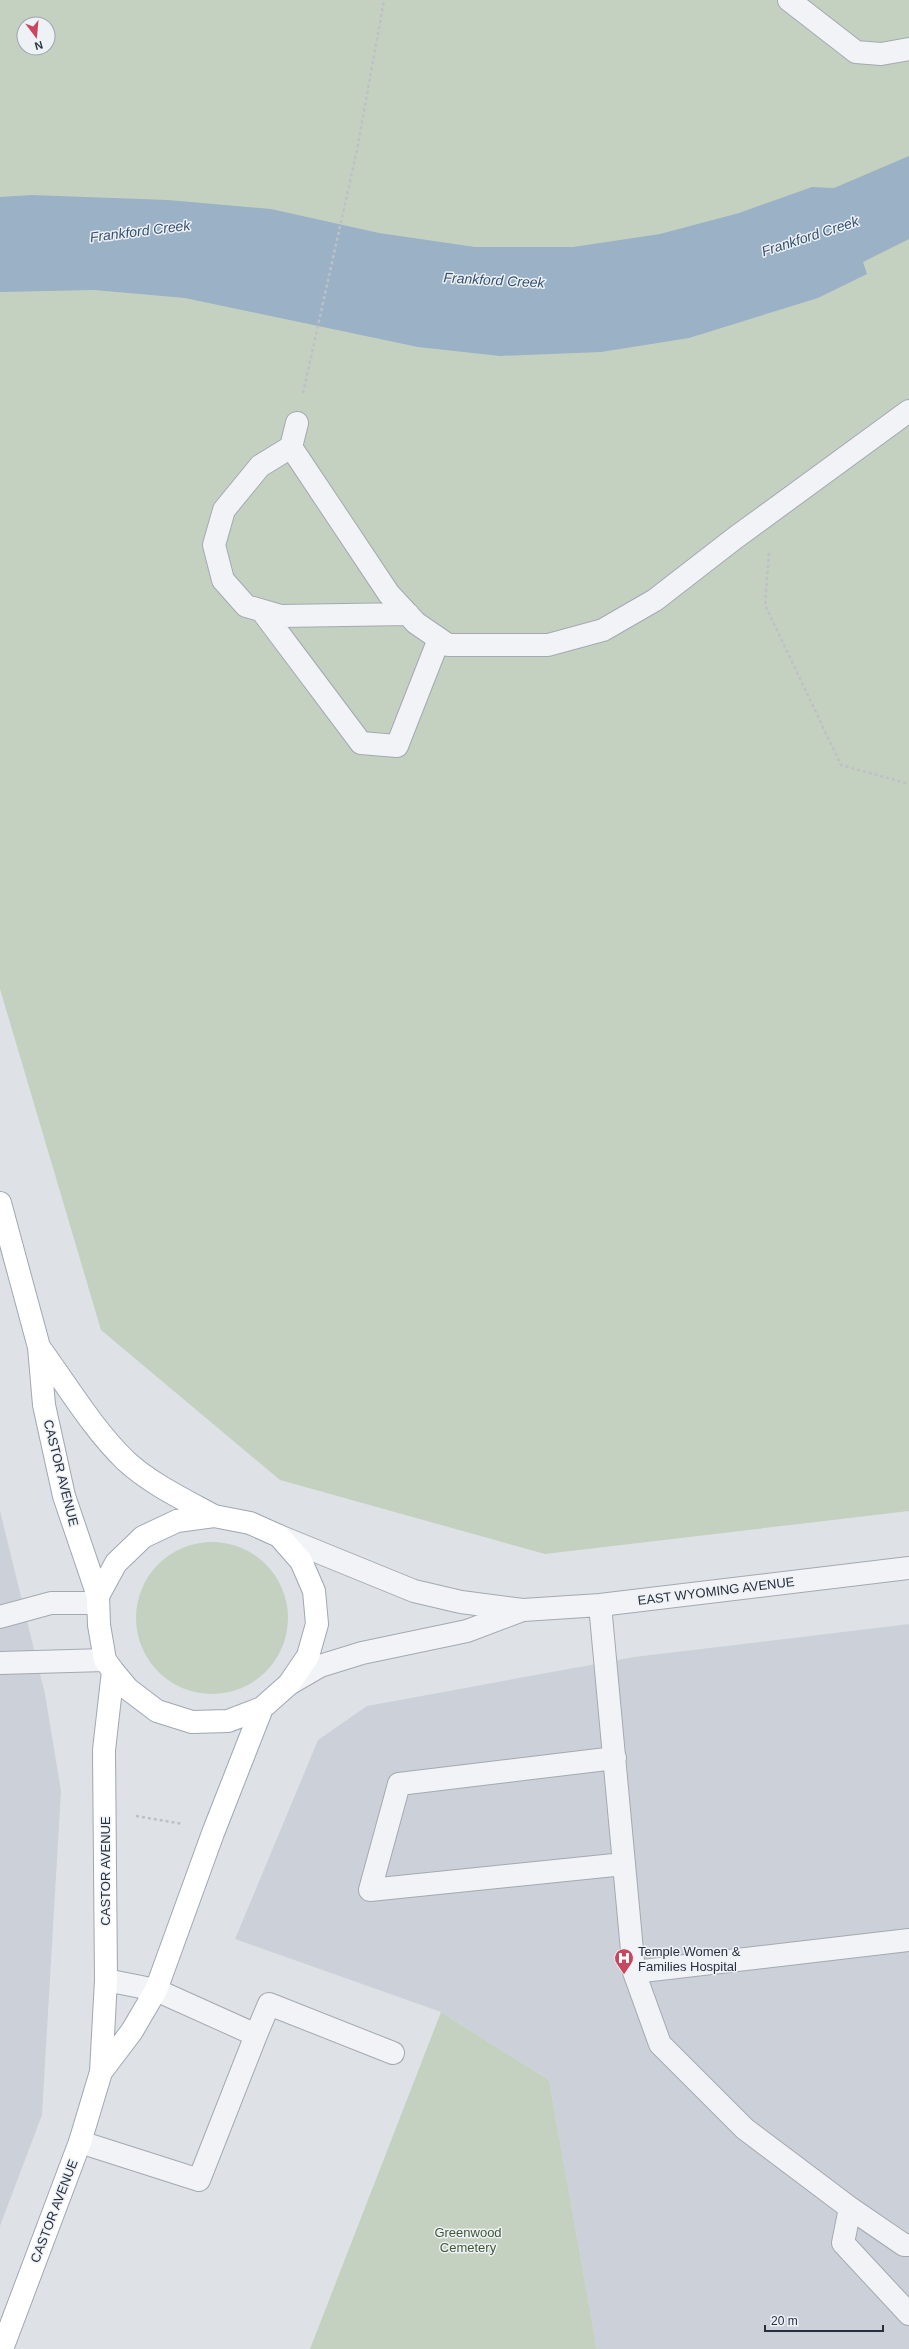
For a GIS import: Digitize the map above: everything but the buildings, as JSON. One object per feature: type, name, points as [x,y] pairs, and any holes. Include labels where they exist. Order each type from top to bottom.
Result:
[{"type":"main road","name":"CASTOR AVENUE","points":[[0,1203],[39,1346],[44,1405],[64,1496],[98,1599],[109,1666],[104,1750],[106,1980],[101,2072],[80,2142],[2,2349]]},
{"type":"main road","name":"CASTOR AVENUE","points":[[39,1346],[100,1430],[127,1461],[161,1486],[214,1516]]},
{"type":"main road","points":[[98,1599],[116,1563],[143,1537],[177,1521],[214,1516],[250,1523],[279,1536],[301,1561],[314,1591],[317,1624],[308,1656],[289,1684],[262,1708],[228,1722],[192,1722],[157,1711],[128,1689],[109,1666]]},
{"type":"main road","name":"CASTOR AVENUE","points":[[101,2072],[132,2031],[156,1990],[213,1833],[262,1708]]},
{"type":"street","points":[[789,0],[856,52],[881,54],[909,49]]},
{"type":"street","points":[[291,447],[389,594],[416,623],[448,645],[548,645],[603,630],[655,600],[909,411]]},
{"type":"street","points":[[297,423],[291,447],[260,466],[224,510],[214,545],[223,580],[246,606],[281,616],[408,614]]},
{"type":"street","points":[[262,611],[362,743],[397,746],[439,639]]},
{"type":"street","name":"EAST WYOMING AVENUE","points":[[279,1536],[414,1590],[461,1602],[523,1610],[600,1605],[909,1568]]},
{"type":"street","points":[[0,1617],[51,1603],[98,1599]]},
{"type":"street","points":[[600,1605],[634,1972],[660,2044],[745,2128],[850,2208],[904,2245],[909,2245]]},
{"type":"street","name":"EAST WYOMING AVENUE","points":[[289,1684],[320,1666],[362,1653],[467,1631],[523,1610]]},
{"type":"street","points":[[0,1663],[109,1666]]},
{"type":"street","points":[[615,1758],[399,1784],[370,1890],[624,1864]]},
{"type":"street","points":[[634,1972],[909,1940]]},
{"type":"street","points":[[106,1980],[156,1990],[256,2035]]},
{"type":"street","points":[[80,2142],[199,2180],[269,2004],[393,2054]]},
{"type":"street","points":[[850,2208],[843,2243],[909,2314]]},
{"type":"path","points":[[297,423],[357,150],[384,0]]},
{"type":"path","points":[[773,511],[765,605],[841,765],[909,784]]},
{"type":"path","points":[[136,1816],[185,1824]]},
{"type":"shaded area","points":[[0,1511],[45,1694],[61,1791],[42,2115],[0,2226]]},
{"type":"shaded area","name":"Temple Women & Families Hospital","points":[[909,1624],[909,2349],[597,2349],[549,2080],[441,2012],[235,1939],[318,1740],[367,1706],[634,1657]]},
{"type":"green space","points":[[0,0],[909,0],[909,1511],[545,1554],[280,1480],[101,1330],[0,989]]},
{"type":"green space","points":[[212,1542],[227,1544],[248,1551],[270,1570],[279,1582],[282,1589],[288,1618],[286,1633],[279,1654],[260,1676],[248,1685],[241,1688],[212,1694],[197,1692],[176,1685],[154,1666],[145,1654],[142,1647],[136,1618],[138,1603],[145,1582],[164,1560],[176,1551],[183,1548]]},
{"type":"green space","name":"Greenwood Cemetery","points":[[441,2012],[549,2080],[597,2349],[310,2349]]},
{"type":"water","name":"Frankford Creek","points":[[909,156],[909,239],[863,262],[867,274],[818,298],[689,338],[601,352],[500,356],[418,347],[185,298],[94,290],[0,292],[0,197],[31,195],[168,200],[271,209],[379,233],[475,247],[573,247],[660,234],[739,213],[812,187],[834,188]]},
{"type":"place","name":"Temple Women & Families Hospital","points":[[624,1975]]}]
